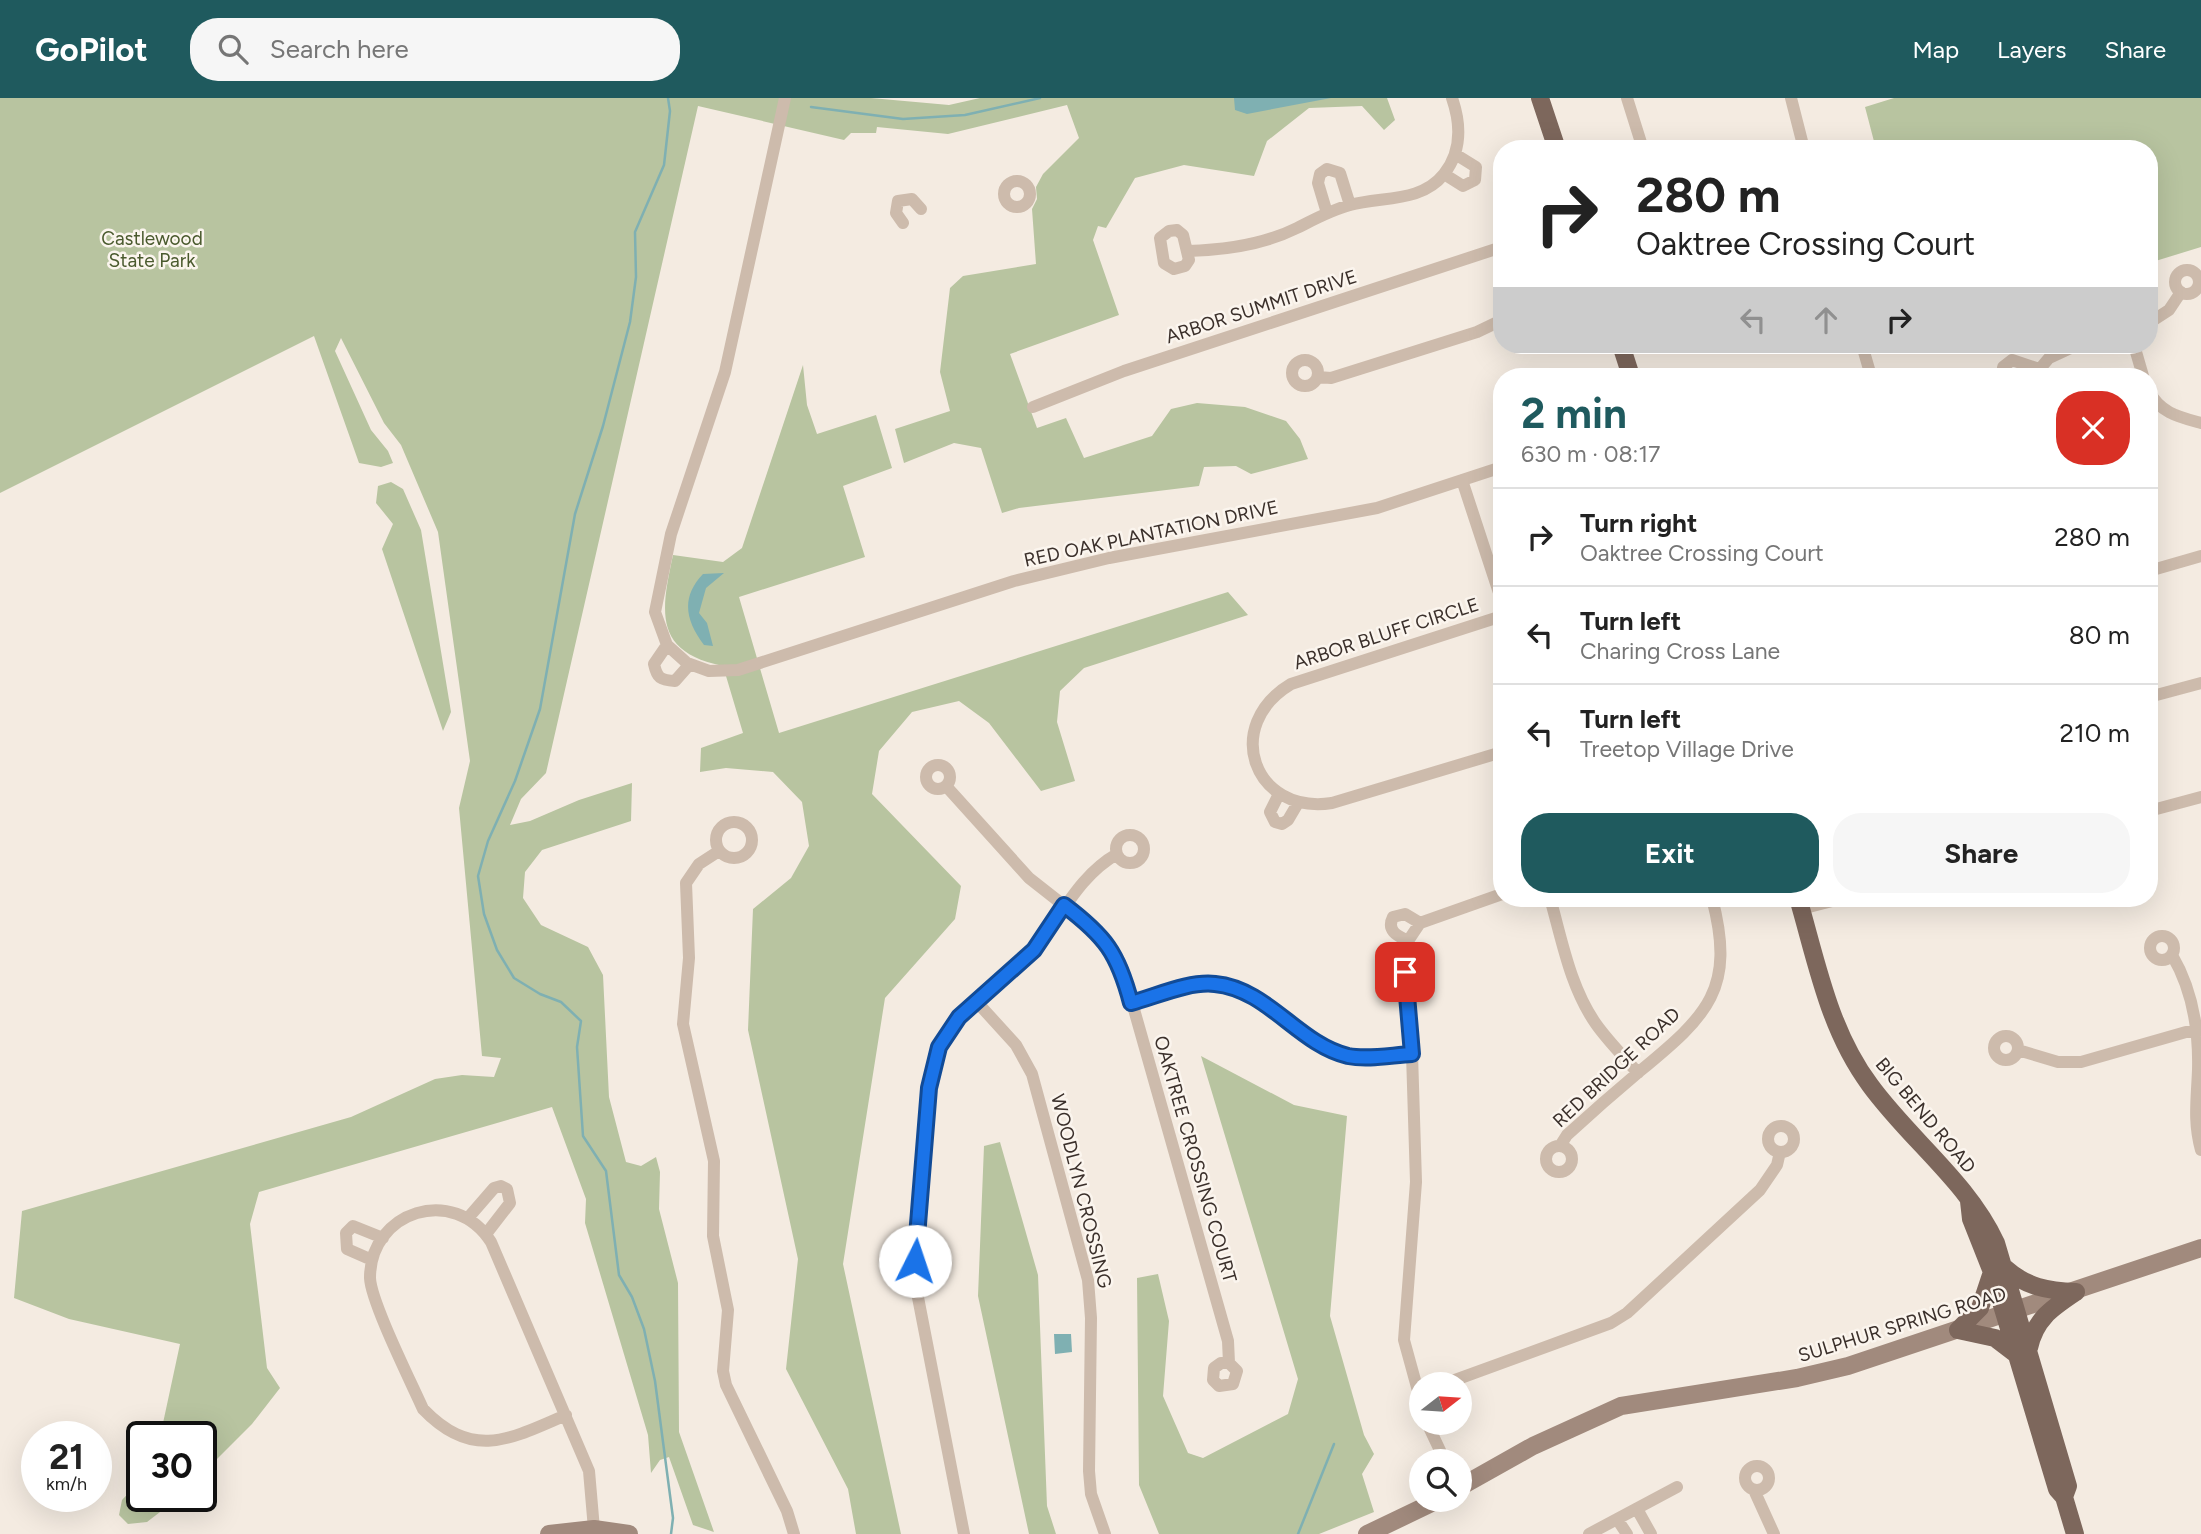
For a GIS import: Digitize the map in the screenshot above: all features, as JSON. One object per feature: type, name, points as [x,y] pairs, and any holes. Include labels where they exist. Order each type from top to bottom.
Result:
[{"type":"main road","points":[[1540,98],[1554,140]]},
{"type":"main road","name":"BIG BEND ROAD","points":[[1801,907],[1832,1016],[1846,1047],[1875,1092],[1983,1214],[2057,1489],[2064,1497],[2075,1534]]},
{"type":"main road","points":[[1958,1330],[1980,1308],[1998,1270],[2027,1285],[2053,1291],[2076,1292]]},
{"type":"main road","points":[[1958,1330],[1995,1338],[2022,1352],[2036,1324],[2046,1312],[2076,1292]]},
{"type":"street","points":[[690,664],[675,681],[662,681],[657,676],[654,664],[667,645],[655,612],[661,576],[671,534],[725,372],[785,98]]},
{"type":"street","points":[[1188,251],[1256,243],[1350,205],[1407,197],[1427,189],[1444,174],[1455,154],[1460,133],[1452,98]]},
{"type":"street","points":[[1627,98],[1640,140]]},
{"type":"street","points":[[1791,98],[1802,140]]},
{"type":"street","points":[[1444,174],[1463,186],[1475,180],[1476,167],[1455,154]]},
{"type":"street","points":[[1327,213],[1318,183],[1320,174],[1327,169],[1340,173],[1350,205]]},
{"type":"street","points":[[903,223],[896,214],[898,201],[912,199],[921,209]]},
{"type":"street","name":"ARBOR SUMMIT DRIVE","points":[[1033,407],[1124,371],[1493,250]]},
{"type":"street","points":[[2158,317],[2169,310],[2181,292]]},
{"type":"street","points":[[1318,377],[1331,378],[1477,332],[1493,324]]},
{"type":"street","points":[[2040,368],[2049,358],[2058,354]]},
{"type":"street","points":[[2003,368],[2011,360],[2028,368]]},
{"type":"street","points":[[2158,404],[2174,416],[2201,423]]},
{"type":"street","name":"RED OAK PLANTATION DRIVE","points":[[667,645],[690,664],[709,671],[738,670],[1014,581],[1109,558],[1377,508],[1493,470]]},
{"type":"street","points":[[1462,480],[1493,575]]},
{"type":"street","points":[[2158,568],[2201,556]]},
{"type":"street","name":"ARBOR BLUFF CIRCLE","points":[[1493,619],[1308,678],[1275,694],[1262,708],[1251,746],[1256,765],[1265,779],[1279,794],[1298,803],[1332,803],[1493,755]]},
{"type":"street","points":[[2158,694],[2201,683]]},
{"type":"street","name":"OAKTREE CROSSING COURT","points":[[946,786],[1029,878],[1099,933],[1122,967],[1228,1341],[1229,1363]]},
{"type":"street","points":[[1279,794],[1270,812],[1275,822],[1282,824],[1288,820],[1298,803]]},
{"type":"street","points":[[2158,809],[2201,797]]},
{"type":"street","points":[[719,850],[699,864],[687,883],[689,958],[683,1024],[714,1161],[713,1236],[728,1310],[723,1371],[726,1385],[787,1511],[794,1534]]},
{"type":"street","points":[[964,1534],[919,1308],[915,1273],[933,1063],[947,1030],[1034,950],[1064,905],[1117,854]]},
{"type":"street","points":[[1414,1372],[1404,1329],[1416,1182],[1412,1054],[1405,986],[1408,941],[1420,923],[1493,897]]},
{"type":"street","points":[[1553,907],[1574,983],[1582,1000],[1596,1024],[1638,1073]]},
{"type":"street","name":"RED BRIDGE ROAD","points":[[1560,1146],[1567,1135],[1691,1026],[1713,995],[1722,946],[1714,907]]},
{"type":"street","points":[[1408,941],[1393,932],[1390,925],[1392,917],[1405,914],[1420,923]]},
{"type":"street","points":[[2172,955],[2181,971],[2197,1032],[2195,1121],[2201,1150]]},
{"type":"street","points":[[1131,1003],[1200,984],[1217,984],[1251,995],[1337,1052],[1366,1057],[1412,1054]]},
{"type":"street","name":"WOODLYN CROSSING","points":[[976,1001],[1016,1045],[1032,1074],[1088,1280],[1091,1318],[1088,1471],[1091,1494],[1105,1534]]},
{"type":"street","points":[[2018,1050],[2070,1063],[2186,1032],[2197,1032]]},
{"type":"street","points":[[1472,1374],[1611,1323],[1626,1314],[1760,1190],[1777,1165],[1780,1152]]},
{"type":"street","points":[[468,1217],[494,1188],[501,1186],[508,1189],[510,1203],[486,1234]]},
{"type":"street","points":[[566,1415],[512,1439],[493,1442],[461,1438],[437,1424],[423,1409],[370,1280],[372,1261],[383,1238],[399,1222],[426,1210],[455,1211],[468,1217],[486,1234],[566,1415],[592,1482],[594,1529]]},
{"type":"street","points":[[372,1261],[347,1249],[346,1233],[353,1226],[359,1226],[383,1238]]},
{"type":"street","points":[[915,1273],[895,1274],[887,1268],[885,1259],[894,1246],[916,1247]]},
{"type":"street","name":"SULPHUR SPRING ROAD","points":[[1472,1479],[1533,1446],[1621,1406],[1797,1378],[1859,1363],[2201,1248]]},
{"type":"street","points":[[1589,1534],[1677,1487]]},
{"type":"street","points":[[1754,1490],[1774,1534]]},
{"type":"street","points":[[1637,1509],[1651,1534]]},
{"type":"street","points":[[1368,1534],[1413,1512]]},
{"type":"street","points":[[1617,1519],[1627,1534]]},
{"type":"street","points":[[549,1534],[594,1529],[629,1534]]},
{"type":"green space","name":"Castlewood State Park","points":[[0,98],[871,98],[949,105],[980,98],[1387,98],[1395,120],[1384,130],[1362,106],[1309,108],[1267,141],[1254,176],[1184,165],[1135,178],[1106,228],[1098,226],[1093,240],[1119,315],[1010,354],[1037,428],[1066,418],[1084,458],[1152,436],[1171,409],[1197,403],[1245,407],[1286,421],[1300,439],[1308,459],[1251,474],[1236,466],[1204,467],[1199,486],[1019,508],[1002,513],[981,448],[954,443],[904,463],[895,429],[950,411],[940,372],[950,288],[963,276],[1036,264],[1032,209],[1037,199],[1036,187],[1043,174],[1079,138],[1067,105],[948,134],[877,127],[876,133],[851,133],[844,140],[698,106],[546,773],[521,799],[510,825],[530,821],[579,800],[632,783],[631,821],[542,850],[525,872],[523,898],[541,925],[588,947],[603,975],[609,1097],[626,1162],[641,1166],[656,1157],[660,1172],[659,1209],[678,1283],[679,1432],[714,1532],[693,1525],[669,1457],[660,1460],[651,1473],[648,1435],[585,1223],[586,1199],[552,1107],[259,1192],[250,1224],[267,1368],[280,1388],[252,1424],[217,1459],[217,1421],[163,1421],[180,1344],[69,1319],[14,1298],[22,1211],[351,1117],[435,1079],[462,1075],[494,1077],[501,1058],[482,1056],[459,808],[470,761],[438,532],[401,445],[384,423],[341,338],[335,351],[371,430],[388,451],[393,463],[381,467],[359,463],[314,336],[0,493]]},
{"type":"green space","points":[[1894,98],[2201,98],[2201,247],[2158,260],[2158,140],[1874,140],[1865,107]]},
{"type":"green space","points":[[803,365],[807,405],[817,434],[876,415],[892,468],[843,486],[865,557],[739,597],[779,733],[1228,592],[1248,615],[1084,668],[1060,691],[1057,722],[1075,781],[1041,791],[989,723],[959,701],[912,712],[879,751],[872,794],[961,886],[955,919],[885,998],[843,1264],[901,1534],[856,1534],[848,1489],[786,1369],[798,1259],[748,1030],[753,909],[791,878],[809,846],[802,802],[773,772],[726,768],[700,772],[701,748],[743,733],[723,666],[700,660],[684,651],[673,639],[667,626],[665,611],[673,555],[723,562],[742,548]]},
{"type":"green space","points":[[391,482],[403,489],[421,530],[451,712],[443,731],[382,549],[393,524],[376,503],[378,486]]},
{"type":"green space","points":[[1201,1056],[1294,1105],[1347,1116],[1330,1316],[1364,1435],[1374,1454],[1362,1474],[1374,1512],[1319,1534],[1159,1534],[1139,1485],[1137,1278],[1158,1274],[1169,1321],[1163,1396],[1188,1453],[1203,1458],[1288,1414],[1298,1379]]},
{"type":"green space","points":[[1000,1142],[1038,1275],[1047,1506],[1056,1534],[1029,1534],[978,1296],[984,1146]]},
{"type":"green space","points":[[126,1496],[126,1512],[160,1512],[147,1522],[128,1524],[119,1515],[122,1500]]},
{"type":"water","points":[[1234,98],[1331,98],[1247,114],[1235,110]]},
{"type":"water","points":[[724,573],[706,588],[699,613],[707,623],[713,646],[704,645],[690,618],[688,609],[691,591],[703,574]]},
{"type":"water","points":[[1054,1334],[1071,1334],[1072,1352],[1055,1354]]},
{"type":"waterway","points":[[668,98],[670,111],[664,165],[635,232],[636,277],[630,322],[603,426],[575,514],[540,709],[515,781],[488,841],[478,876],[484,914],[497,950],[514,978],[540,994],[561,1002],[581,1021],[577,1047],[583,1136],[606,1171],[619,1275],[632,1297],[644,1329],[655,1381],[673,1518],[671,1534]]},
{"type":"waterway","points":[[811,107],[903,119],[965,115],[1040,98]]},
{"type":"waterway","points":[[1298,1534],[1334,1444]]},
{"type":"route","points":[[915,1261],[929,1088],[939,1047],[947,1030],[959,1017],[1034,950],[1064,905],[1099,933],[1110,946],[1122,967],[1131,1003],[1200,984],[1217,984],[1251,995],[1321,1044],[1350,1056],[1412,1054],[1405,972]]}]
